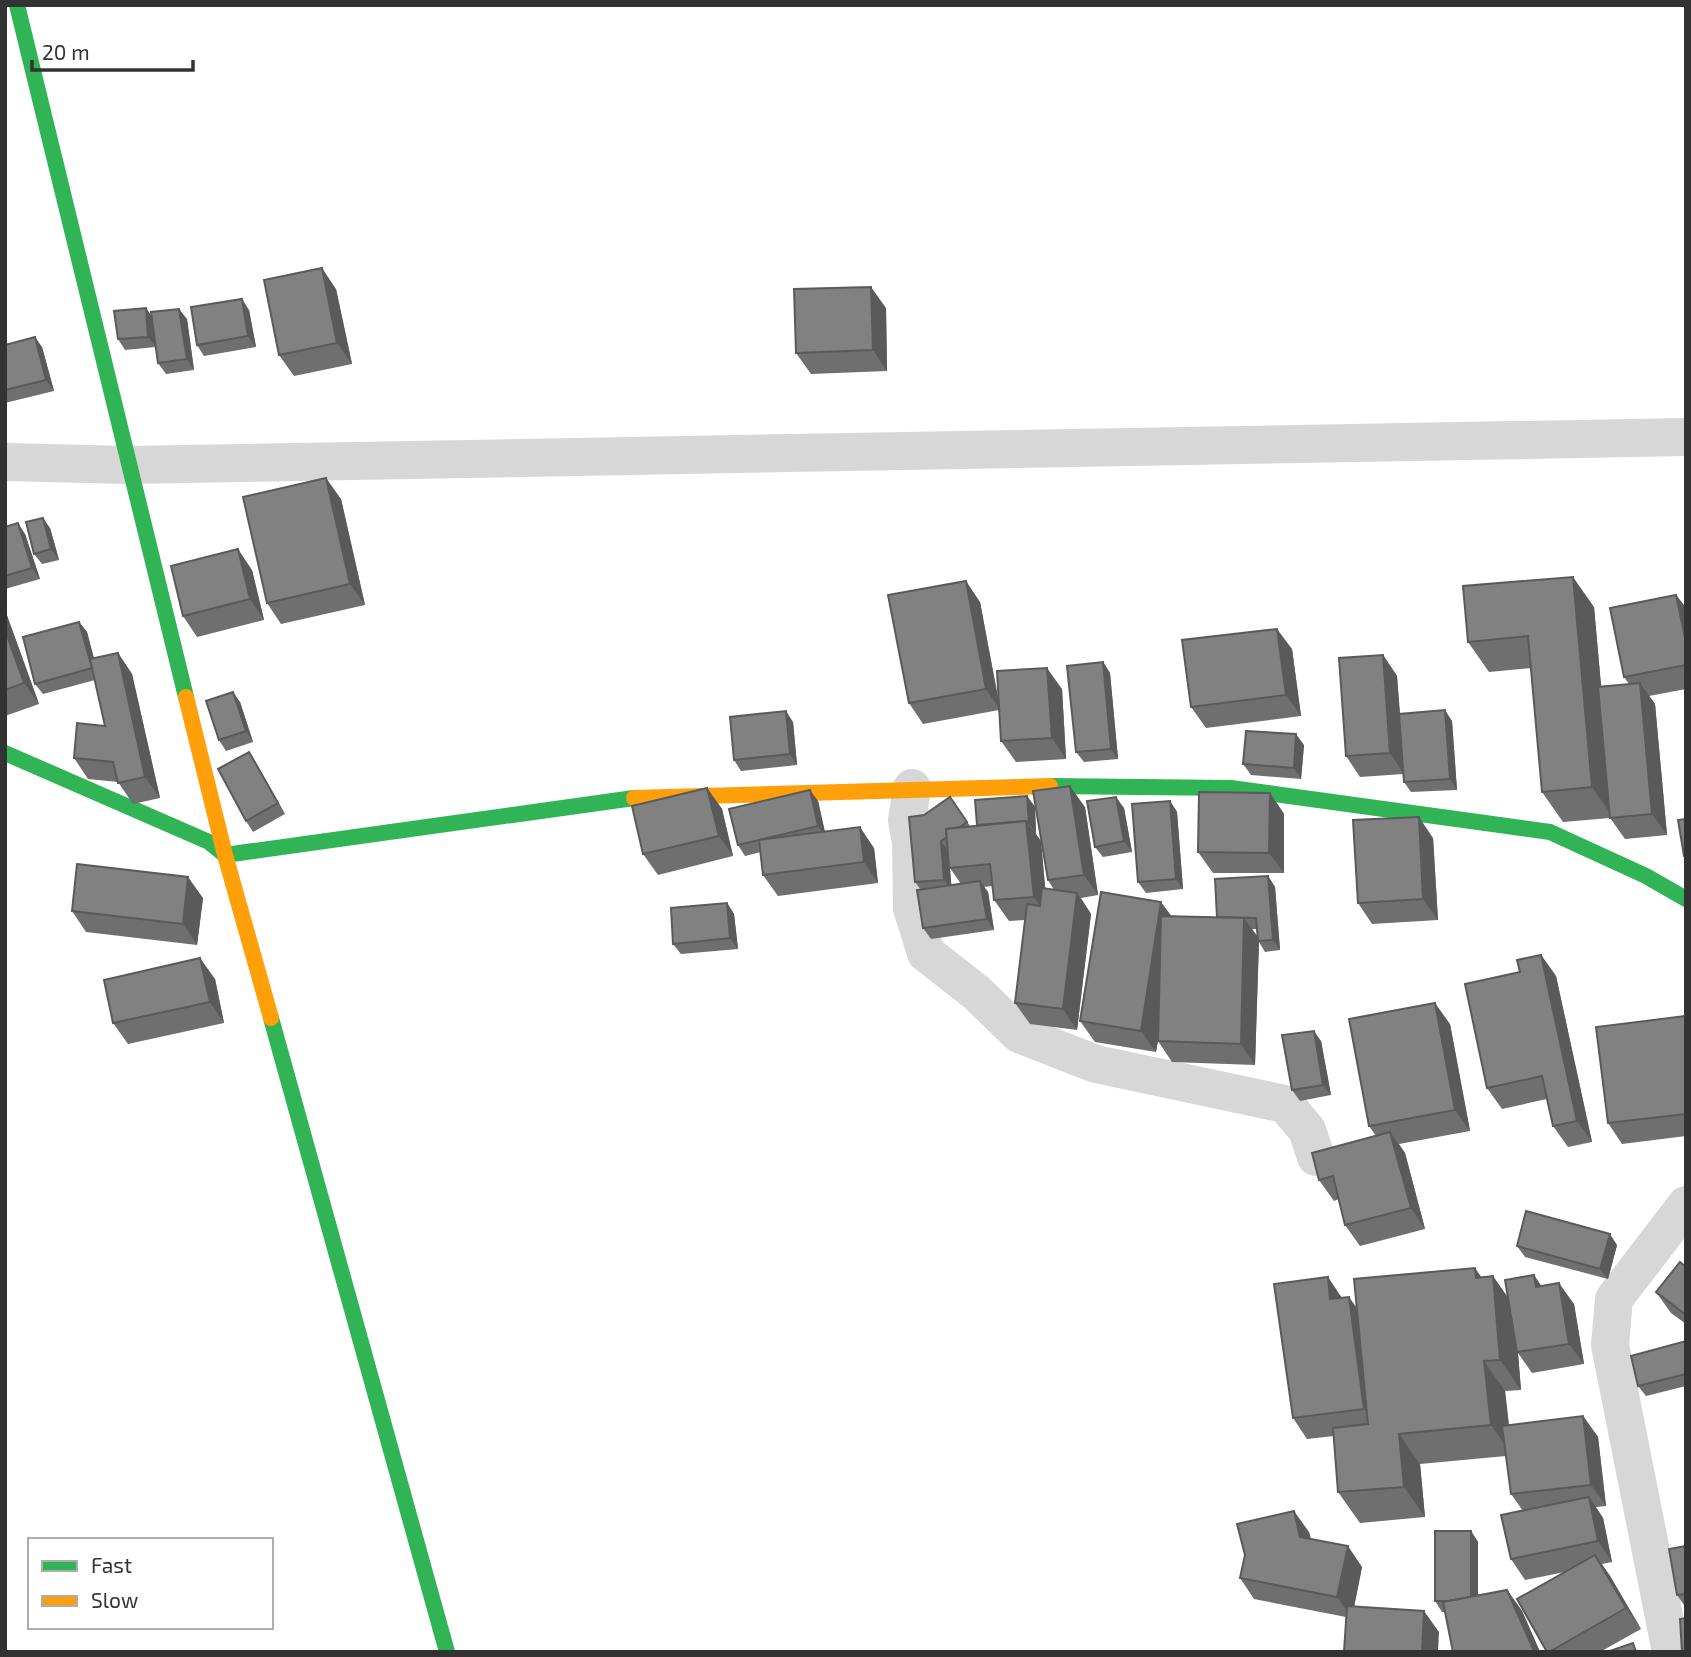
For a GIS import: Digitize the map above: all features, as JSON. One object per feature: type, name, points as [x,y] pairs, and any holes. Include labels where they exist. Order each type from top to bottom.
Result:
[{"type":"street","points":[[17,5],[225,855],[447,1652]]},
{"type":"street","points":[[5,462],[128,465],[1686,437]]},
{"type":"street","points":[[5,753],[209,842],[225,855],[649,796],[912,788],[1230,788],[1550,832],[1634,871],[1686,899]]},
{"type":"street","points":[[912,788],[907,820],[911,843],[912,908],[926,953],[977,993],[1019,1034],[1096,1064],[1285,1104],[1307,1130],[1316,1157]]},
{"type":"street","points":[[1671,1652],[1610,1345],[1614,1299],[1686,1205]]},
{"type":"building","points":[[322,268],[337,343],[279,355],[264,280]]},
{"type":"building","points":[[871,287],[873,350],[796,353],[794,289]]},
{"type":"building","points":[[242,299],[248,336],[197,345],[191,307]]},
{"type":"building","points":[[146,308],[148,337],[118,339],[114,311]]},
{"type":"building","points":[[179,309],[187,359],[158,363],[151,312]]},
{"type":"building","points":[[35,337],[46,380],[5,390],[5,345]]},
{"type":"building","points":[[326,478],[350,584],[267,603],[243,497]]},
{"type":"building","points":[[43,518],[51,549],[34,554],[26,522]]},
{"type":"building","points":[[18,523],[32,568],[5,576],[5,527]]},
{"type":"building","points":[[238,549],[250,599],[183,616],[171,566]]},
{"type":"building","points":[[1573,577],[1592,787],[1542,792],[1528,636],[1468,642],[1463,586]]},
{"type":"building","points":[[966,581],[986,689],[909,703],[888,595]]},
{"type":"building","points":[[1676,595],[1686,642],[1686,665],[1624,677],[1610,608]]},
{"type":"building","points":[[79,622],[92,668],[35,684],[23,637]]},
{"type":"building","points":[[1277,629],[1286,695],[1191,707],[1182,640]]},
{"type":"building","points":[[5,630],[24,683],[5,690]]},
{"type":"building","points":[[118,653],[145,777],[118,783],[113,762],[74,758],[77,723],[105,726],[90,659]]},
{"type":"building","points":[[1383,655],[1390,753],[1346,756],[1339,658]]},
{"type":"building","points":[[1103,662],[1111,749],[1076,752],[1067,666]]},
{"type":"building","points":[[1047,668],[1052,738],[1001,741],[997,671]]},
{"type":"building","points":[[1640,683],[1652,814],[1610,818],[1598,687]]},
{"type":"building","points":[[233,692],[246,731],[219,740],[206,701]]},
{"type":"building","points":[[1445,710],[1450,779],[1404,782],[1399,714]]},
{"type":"building","points":[[786,711],[790,754],[734,760],[730,717]]},
{"type":"building","points":[[1246,731],[1296,734],[1294,768],[1243,764]]},
{"type":"building","points":[[249,752],[278,803],[246,821],[218,769]]},
{"type":"building","points":[[1070,786],[1084,875],[1048,880],[1033,791]]},
{"type":"building","points":[[707,788],[719,836],[643,854],[632,806]]},
{"type":"building","points":[[810,790],[818,826],[738,845],[729,809]]},
{"type":"building","points":[[1199,792],[1270,793],[1269,853],[1198,852]]},
{"type":"building","points":[[1027,796],[1029,823],[1026,821],[977,825],[975,800]]},
{"type":"building","points":[[950,797],[967,822],[960,827],[946,829],[947,837],[941,841],[944,880],[915,882],[909,817],[924,815]]},
{"type":"building","points":[[1116,797],[1124,841],[1095,847],[1087,801]]},
{"type":"building","points":[[1170,801],[1176,879],[1138,882],[1132,804]]},
{"type":"building","points":[[1419,817],[1423,899],[1358,903],[1353,820]]},
{"type":"building","points":[[1686,819],[1686,856],[1684,856],[1678,820]]},
{"type":"building","points":[[1026,821],[1034,897],[994,900],[990,864],[949,868],[946,829]]},
{"type":"building","points":[[860,827],[864,862],[763,875],[759,840]]},
{"type":"building","points":[[77,864],[188,877],[183,924],[72,911]]},
{"type":"building","points":[[1268,876],[1273,940],[1258,941],[1256,918],[1217,917],[1215,879]]},
{"type":"building","points":[[980,881],[987,919],[923,928],[917,890]]},
{"type":"building","points":[[1042,888],[1077,893],[1063,1009],[1015,1003],[1027,904],[1040,906]]},
{"type":"building","points":[[1101,892],[1161,902],[1141,1031],[1080,1021]]},
{"type":"building","points":[[727,903],[730,938],[673,944],[671,908]]},
{"type":"building","points":[[1161,916],[1244,918],[1241,1044],[1158,1041]]},
{"type":"building","points":[[1541,955],[1577,1121],[1553,1126],[1542,1076],[1487,1088],[1465,984],[1520,972],[1517,960]]},
{"type":"building","points":[[200,958],[210,1002],[113,1023],[104,980]]},
{"type":"building","points":[[1435,1003],[1455,1110],[1369,1126],[1349,1019]]},
{"type":"building","points":[[1686,1016],[1686,1114],[1608,1123],[1596,1027]]},
{"type":"building","points":[[1314,1031],[1323,1085],[1292,1090],[1282,1035]]},
{"type":"building","points":[[1390,1132],[1411,1208],[1345,1225],[1333,1176],[1319,1180],[1312,1153]]},
{"type":"building","points":[[1526,1211],[1610,1234],[1600,1269],[1517,1246]]},
{"type":"building","points":[[1680,1262],[1686,1267],[1686,1315],[1656,1292]]},
{"type":"building","points":[[1475,1268],[1476,1278],[1493,1276],[1500,1360],[1484,1361],[1491,1425],[1399,1434],[1404,1487],[1338,1492],[1333,1428],[1368,1424],[1354,1279]]},
{"type":"building","points":[[1534,1275],[1536,1287],[1559,1283],[1569,1344],[1517,1352],[1505,1280]]},
{"type":"building","points":[[1328,1277],[1330,1299],[1349,1297],[1364,1409],[1293,1418],[1274,1284]]},
{"type":"building","points":[[1686,1341],[1686,1374],[1638,1386],[1631,1356]]},
{"type":"building","points":[[1583,1416],[1591,1485],[1511,1494],[1502,1426]]},
{"type":"building","points":[[1589,1497],[1598,1541],[1511,1559],[1501,1515]]},
{"type":"building","points":[[1294,1511],[1300,1537],[1348,1546],[1337,1597],[1240,1578],[1245,1555],[1237,1524]]},
{"type":"building","points":[[1435,1531],[1471,1531],[1471,1597],[1435,1601]]},
{"type":"building","points":[[1686,1546],[1686,1594],[1677,1595],[1669,1549]]},
{"type":"building","points":[[1595,1555],[1626,1608],[1547,1652],[1517,1599]]},
{"type":"building","points":[[1507,1590],[1534,1651],[1453,1652],[1443,1602]]},
{"type":"building","points":[[1347,1606],[1424,1611],[1422,1652],[1344,1652]]},
{"type":"building","points":[[1686,1618],[1686,1652],[1682,1652],[1680,1619]]},
{"type":"building","points":[[1633,1643],[1636,1652],[1607,1652]]},
{"type":"traffic: fast","points":[[17,5],[186,697]]},
{"type":"traffic: fast","points":[[5,753],[209,842],[225,855],[634,798]]},
{"type":"traffic: fast","points":[[1050,786],[1231,788],[1550,832],[1646,876],[1686,899]]},
{"type":"traffic: fast","points":[[271,1018],[447,1652]]},
{"type":"traffic: slow","points":[[186,697],[225,855],[271,1018]]},
{"type":"traffic: slow","points":[[634,798],[1050,786]]}]
